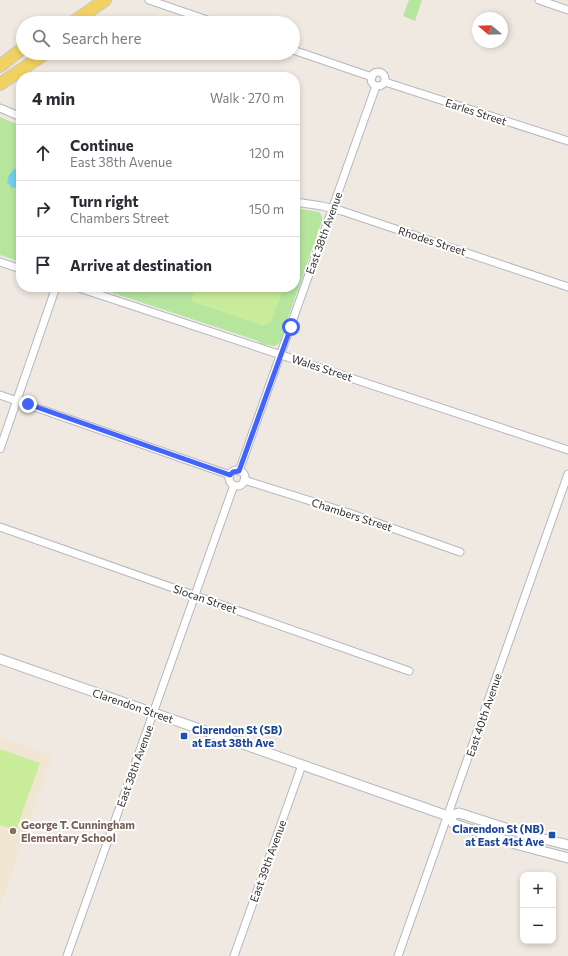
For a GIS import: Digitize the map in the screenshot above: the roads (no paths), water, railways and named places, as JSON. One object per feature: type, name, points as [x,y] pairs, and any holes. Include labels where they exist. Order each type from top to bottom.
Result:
[{"type":"main road","points":[[82,16],[105,0]]},
{"type":"main road","points":[[0,66],[16,53]]},
{"type":"main road","points":[[18,72],[36,60]]},
{"type":"main road","points":[[0,84],[16,73]]},
{"type":"street","points":[[149,0],[196,16]]},
{"type":"street","points":[[539,0],[568,10]]},
{"type":"street","points":[[300,52],[372,77]]},
{"type":"street","points":[[377,72],[382,73],[385,77],[385,82],[381,86],[376,86],[372,82],[372,77],[377,72]]},
{"type":"street","name":"Earles Street","points":[[385,82],[568,141]]},
{"type":"street","name":"East 38th Avenue","points":[[239,471],[376,86]]},
{"type":"street","points":[[0,108],[16,115]]},
{"type":"street","name":"Rhodes Street","points":[[300,203],[332,209],[568,286]]},
{"type":"street","points":[[0,262],[16,267]]},
{"type":"street","points":[[0,449],[54,292]]},
{"type":"street","name":"Wales Street","points":[[91,292],[568,450]]},
{"type":"street","points":[[0,395],[230,475]]},
{"type":"street","points":[[239,471],[243,474],[244,480],[241,484],[234,485],[229,480],[230,475],[233,472],[239,471]]},
{"type":"street","name":"East 40th Avenue","points":[[398,956],[568,474]]},
{"type":"street","name":"Chambers Street","points":[[244,480],[352,514],[460,552]]},
{"type":"street","name":"East 38th Avenue","points":[[67,956],[234,485]]},
{"type":"street","name":"Slocan Street","points":[[0,527],[409,671]]},
{"type":"street","name":"Clarendon Street","points":[[0,659],[448,816],[454,824],[519,846],[568,858]]},
{"type":"street","name":"East 39th Avenue","points":[[234,956],[302,765]]},
{"type":"street","name":"Clarendon Street","points":[[448,816],[458,813],[524,834],[568,845]]},
{"type":"water","points":[[16,169],[16,187],[12,188],[7,182],[9,175]]},
{"type":"place","name":"Clarendon St (SB) at East 38th Ave","points":[[184,736]]},
{"type":"place","name":"George T. Cunningham Elementary School","points":[[13,831]]},
{"type":"place","name":"Clarendon St (NB) at East 41st Ave","points":[[552,835]]}]
